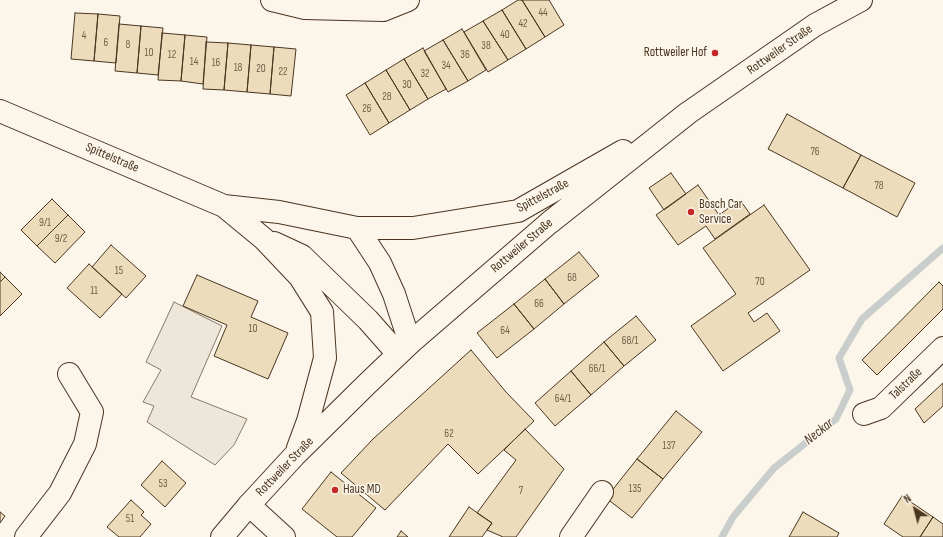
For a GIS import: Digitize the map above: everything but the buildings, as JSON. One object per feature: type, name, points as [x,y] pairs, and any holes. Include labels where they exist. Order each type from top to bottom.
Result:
[{"type":"main road","points":[[272,0],[305,8],[383,10],[408,0]]},
{"type":"main road","name":"Rottweiler Straße","points":[[222,537],[295,455],[404,349],[549,223],[688,113],[815,25],[861,0]]},
{"type":"main road","name":"Spittelstraße","points":[[0,111],[224,206],[264,239],[300,277],[322,312],[325,358],[308,421],[295,455]]},
{"type":"main road","name":"Spittelstraße","points":[[224,206],[279,212],[357,228],[413,228],[518,211],[688,113]]},
{"type":"main road","points":[[357,228],[380,263],[394,294],[404,349]]},
{"type":"main road","name":"Spittelstraße","points":[[264,239],[302,256],[368,320],[404,349]]},
{"type":"main road","name":"Talstraße","points":[[864,414],[881,408],[943,348]]},
{"type":"main road","points":[[26,537],[60,493],[85,444],[92,412],[69,374]]},
{"type":"main road","points":[[571,537],[602,492]]},
{"type":"main road","points":[[249,505],[284,537]]},
{"type":"shaded area","points":[[174,302],[222,326],[191,397],[247,419],[234,445],[215,465],[147,422],[154,406],[143,402],[161,370],[146,362]]},
{"type":"waterway","name":"Neckar","points":[[722,537],[733,517],[774,468],[836,419],[850,390],[839,358],[862,319],[943,248]]},
{"type":"place","name":"Rottweiler Hof","points":[[715,53]]},
{"type":"place","name":"Bosch Car Service","points":[[691,212]]},
{"type":"place","name":"Haus MD","points":[[335,490]]}]
